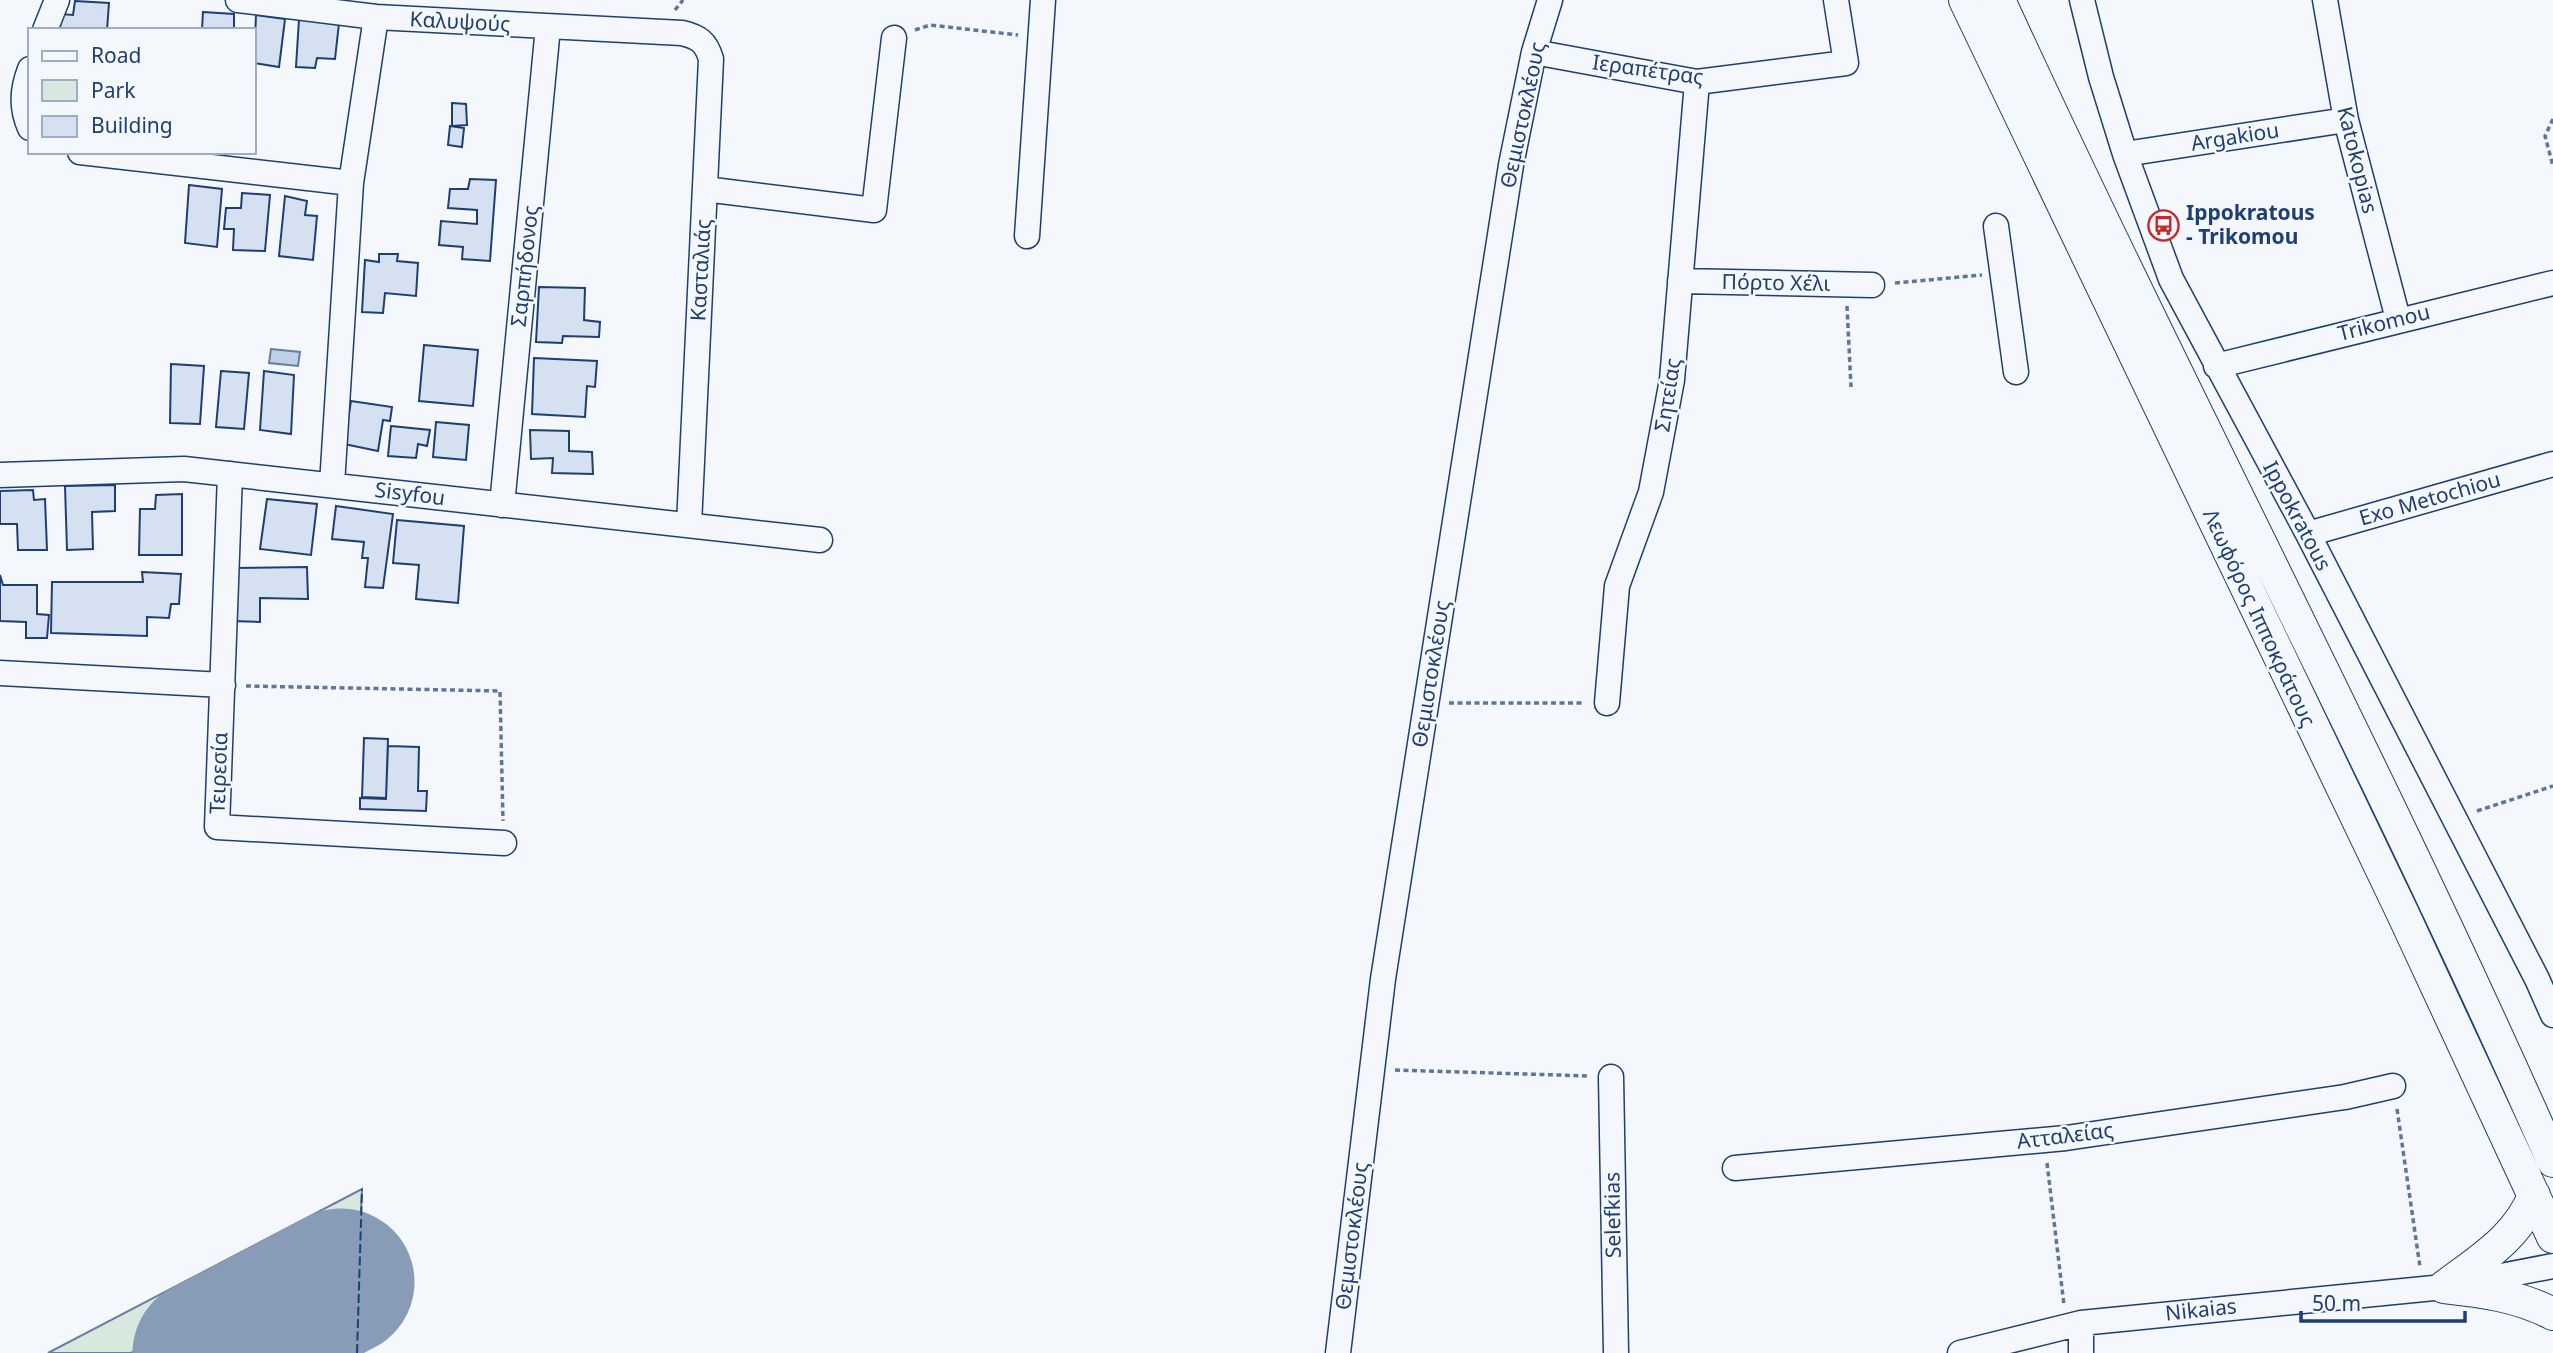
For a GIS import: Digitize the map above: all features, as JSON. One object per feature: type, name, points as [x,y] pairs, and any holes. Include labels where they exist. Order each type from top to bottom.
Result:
[{"type":"main road","name":"Λεωφόρος Ιπποκράτους","points":[[1965,0],[2553,1237]]},
{"type":"main road","name":"Λεωφόρος Ιπποκράτους","points":[[1999,0],[2142,306],[2403,831],[2553,1161]]},
{"type":"main road","points":[[2434,1288],[2501,1244],[2529,1210],[2534,1195]]},
{"type":"main road","points":[[2434,1288],[2489,1292],[2540,1307],[2553,1314]]},
{"type":"street","points":[[46,28],[57,0]]},
{"type":"street","name":"Καλυψούς","points":[[238,0],[376,18],[682,33]]},
{"type":"street","points":[[1027,236],[1043,0]]},
{"type":"street","name":"Θεμιστοκλέους","points":[[1338,1353],[1383,979],[1426,703],[1511,165],[1534,52],[1550,0]]},
{"type":"street","name":"Ιεραπέτρας","points":[[1534,52],[1697,82],[1846,64],[1836,0]]},
{"type":"street","name":"Ippokratous","points":[[2082,0],[2125,154],[2171,279],[2308,534],[2553,1015]]},
{"type":"street","name":"Katokopias","points":[[2325,0],[2346,120],[2398,319]]},
{"type":"street","points":[[332,485],[351,183],[376,18]]},
{"type":"street","name":"Σαρπήδονος","points":[[502,505],[548,27]]},
{"type":"street","name":"Κασταλιάς","points":[[682,33],[697,37],[707,47],[711,59],[689,525]]},
{"type":"street","points":[[705,189],[874,210],[894,38]]},
{"type":"street","points":[[28,74],[24,84],[22,107],[28,124]]},
{"type":"street","name":"Σητείας","points":[[1607,703],[1617,586],[1651,492],[1672,380],[1697,82]]},
{"type":"street","name":"Argakiou","points":[[2125,154],[2346,120]]},
{"type":"street","points":[[97,154],[351,183]]},
{"type":"street","points":[[1996,226],[2016,372]]},
{"type":"street","name":"Πόρτο Χέλι","points":[[1681,281],[1872,285]]},
{"type":"street","name":"Trikomou","points":[[2216,366],[2553,282]]},
{"type":"street","name":"Exo Metochiou","points":[[2308,534],[2553,464]]},
{"type":"street","name":"Sisyfou","points":[[0,475],[184,469],[820,540]]},
{"type":"street","name":"Τειρεσία","points":[[230,474],[216,827],[504,843]]},
{"type":"street","points":[[0,690],[0,673],[223,685]]},
{"type":"street","name":"Selefkias","points":[[1611,1077],[1616,1353]]},
{"type":"street","name":"Ατταλείας","points":[[1735,1168],[2044,1140],[2345,1097],[2393,1086]]},
{"type":"street","name":"Nikaias","points":[[1960,1353],[2073,1325],[2434,1288],[2553,1266]]},
{"type":"street","points":[[2073,1325],[2081,1353]]},
{"type":"path","points":[[894,38],[930,25],[1039,38]]},
{"type":"path","points":[[2553,119],[2545,136],[2553,166]]},
{"type":"path","points":[[1872,285],[2003,273]]},
{"type":"path","points":[[1846,285],[1851,387]]},
{"type":"path","points":[[223,685],[500,691],[504,843]]},
{"type":"path","points":[[1426,703],[1607,703]]},
{"type":"path","points":[[2455,819],[2553,786]]},
{"type":"path","points":[[1372,1069],[1611,1077]]},
{"type":"path","points":[[2393,1086],[2434,1288]]},
{"type":"path","points":[[2044,1140],[2073,1325]]},
{"type":"green space","points":[[362,1189],[360,1233],[131,1353],[48,1353]]},
{"type":"water","points":[[271,349],[300,352],[298,366],[269,363]]},
{"type":"building","points":[[75,1],[109,3],[107,28],[60,28],[61,14],[73,15]]},
{"type":"building","points":[[203,12],[234,14],[234,28],[202,28]]},
{"type":"building","points":[[256,15],[285,19],[279,67],[256,63]]},
{"type":"building","points":[[299,19],[339,23],[335,59],[317,58],[315,68],[296,67]]},
{"type":"building","points":[[452,103],[466,104],[467,125],[452,126]]},
{"type":"building","points":[[450,126],[464,128],[462,147],[448,145]]},
{"type":"building","points":[[470,179],[496,180],[490,261],[462,259],[463,247],[439,245],[441,221],[477,224],[477,210],[448,208],[450,189],[468,189]]},
{"type":"building","points":[[189,185],[222,189],[217,247],[185,243]]},
{"type":"building","points":[[242,193],[270,195],[265,251],[233,250],[234,229],[224,229],[226,208],[241,208]]},
{"type":"building","points":[[285,196],[307,201],[305,215],[317,216],[313,260],[279,256]]},
{"type":"building","points":[[379,254],[398,254],[397,261],[418,263],[416,296],[385,293],[383,313],[362,312],[365,260],[379,262]]},
{"type":"building","points":[[539,287],[585,288],[584,320],[600,322],[599,337],[563,336],[562,343],[536,342]]},
{"type":"building","points":[[424,345],[478,350],[473,406],[419,401]]},
{"type":"building","points":[[534,358],[597,361],[595,387],[587,386],[585,417],[532,414]]},
{"type":"building","points":[[171,364],[204,366],[200,424],[170,423]]},
{"type":"building","points":[[221,371],[249,373],[244,429],[216,427]]},
{"type":"building","points":[[264,371],[294,375],[291,434],[260,430]]},
{"type":"building","points":[[351,401],[392,407],[390,421],[383,420],[378,451],[344,444]]},
{"type":"building","points":[[436,422],[469,425],[466,460],[433,457]]},
{"type":"building","points":[[391,426],[430,430],[427,446],[418,444],[416,458],[388,456]]},
{"type":"building","points":[[530,430],[569,431],[569,451],[592,452],[593,474],[552,473],[553,458],[531,459]]},
{"type":"building","points":[[115,485],[115,511],[92,512],[93,549],[67,550],[65,486]]},
{"type":"building","points":[[33,490],[34,500],[45,499],[47,550],[18,550],[17,524],[0,524],[0,491]]},
{"type":"building","points":[[182,494],[182,555],[139,555],[140,509],[155,509],[156,495]]},
{"type":"building","points":[[267,499],[317,504],[311,555],[260,549]]},
{"type":"building","points":[[336,506],[393,514],[383,588],[365,587],[368,558],[362,558],[364,542],[332,539]]},
{"type":"building","points":[[397,520],[464,526],[458,603],[416,599],[419,565],[393,563]]},
{"type":"building","points":[[307,567],[308,599],[260,598],[260,622],[231,621],[231,568]]},
{"type":"building","points":[[142,572],[181,574],[179,604],[171,604],[169,618],[147,617],[147,636],[51,633],[52,582],[143,582]]},
{"type":"building","points":[[0,575],[3,585],[37,585],[37,614],[49,615],[47,638],[26,638],[26,622],[0,621]]},
{"type":"building","points":[[364,738],[388,739],[386,798],[362,797]]},
{"type":"building","points":[[388,746],[419,747],[418,791],[427,791],[426,811],[360,809],[360,798],[386,799]]},
{"type":"runway","points":[[206,1353],[341,1282]]},
{"type":"fence","points":[[357,1353],[362,1189]]},
{"type":"place","name":"Ippokratous - Trikomou","points":[[2163,225]]}]
